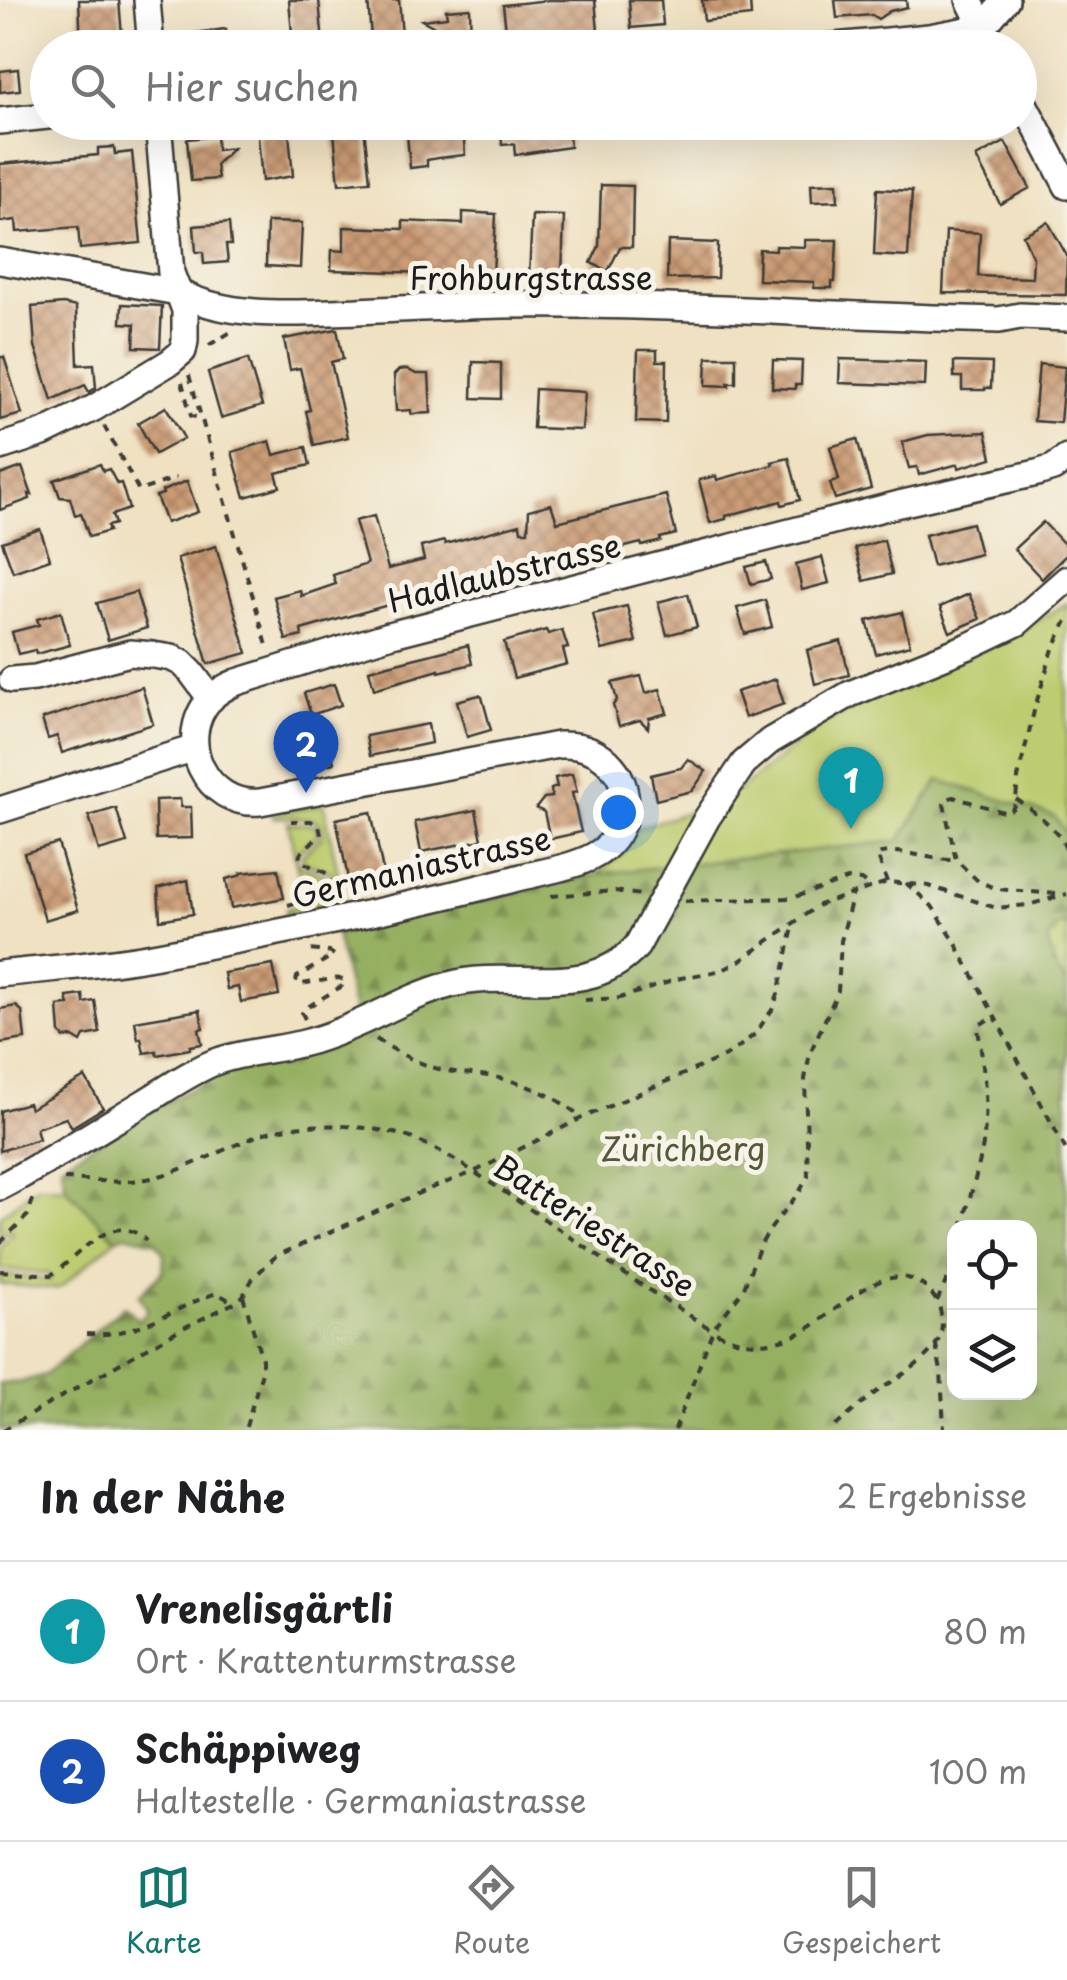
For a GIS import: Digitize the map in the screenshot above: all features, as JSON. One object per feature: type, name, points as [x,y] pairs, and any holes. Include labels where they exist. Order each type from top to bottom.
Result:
[{"type":"street","points":[[147,0],[150,30]]},
{"type":"street","points":[[969,0],[984,30]]},
{"type":"street","points":[[991,30],[1006,0]]},
{"type":"street","points":[[0,121],[30,118]]},
{"type":"street","points":[[1037,129],[1067,186]]},
{"type":"street","points":[[0,447],[43,433],[94,408],[183,351],[185,310],[171,273],[160,140]]},
{"type":"street","name":"Frohburgstrasse","points":[[0,260],[178,292],[204,303],[254,311],[503,305],[999,320],[1020,316],[1067,318]]},
{"type":"street","name":"Hadlaubstrasse","points":[[211,699],[237,682],[389,635],[899,504],[1037,473],[1054,468],[1067,458]]},
{"type":"street","points":[[0,1193],[35,1178],[217,1062],[312,1031],[358,1026],[416,996],[450,984],[474,979],[566,979],[607,970],[636,946],[707,818],[744,762],[770,741],[850,694],[1017,623],[1067,579]]},
{"type":"street","points":[[0,810],[195,748],[195,731],[202,710],[211,699],[182,664],[153,655],[130,653],[35,678],[12,680]]},
{"type":"street","name":"Germaniastrasse","points":[[0,974],[138,959],[284,932],[580,862],[613,842],[626,808],[623,785],[613,766],[592,750],[574,744],[250,803],[230,797],[212,784],[201,769],[195,748]]},
{"type":"path","points":[[206,347],[238,328]]},
{"type":"path","points":[[186,367],[271,659]]},
{"type":"path","points":[[175,378],[182,381],[192,416],[202,418]]},
{"type":"path","points":[[94,408],[139,491],[176,478]]},
{"type":"path","points":[[1065,894],[997,889],[978,880],[956,860],[944,804],[953,797],[1006,814],[1012,808],[1017,800],[1018,778],[1035,707],[1067,621]]},
{"type":"path","points":[[1017,800],[1059,836],[1067,853]]},
{"type":"path","points":[[283,910],[295,902],[326,893],[333,885],[328,874],[299,859],[303,849],[320,836],[320,826],[311,821],[284,821]]},
{"type":"path","points":[[886,882],[877,854],[892,850],[956,860]]},
{"type":"path","points":[[577,892],[615,891],[683,901],[792,898],[848,879],[861,880],[870,887]]},
{"type":"path","points":[[575,999],[620,998],[682,978],[723,970],[819,905],[886,882],[928,886],[996,908],[1028,905],[1065,894]]},
{"type":"path","points":[[906,883],[942,919],[1067,1152]]},
{"type":"path","points":[[675,1430],[713,1329],[743,1290],[768,1232],[808,1176],[807,1064],[838,992],[841,942],[853,893]]},
{"type":"path","points":[[3,1430],[234,1303],[276,1256],[474,1172],[582,1118],[730,1054],[755,1034],[772,1010],[794,923]]},
{"type":"path","points":[[293,948],[334,955],[296,982],[339,978],[345,981],[302,1014],[312,1031]]},
{"type":"path","points":[[964,1220],[984,1130],[984,1064],[978,1029],[994,1016]]},
{"type":"path","points":[[358,1026],[426,1065],[539,1090],[570,1106],[582,1118]]},
{"type":"path","name":"Batteriestrasse","points":[[35,1178],[122,1182],[145,1179],[271,1131],[309,1126],[373,1129],[417,1140],[474,1172],[650,1290],[735,1340],[759,1343],[802,1332],[866,1288],[888,1278],[912,1279],[937,1301]]},
{"type":"path","points":[[0,1244],[28,1215],[35,1178]]},
{"type":"path","points":[[0,1272],[50,1275],[97,1236],[113,1230],[141,1235],[146,1241]]},
{"type":"path","points":[[944,1430],[936,1345],[942,1326],[937,1301],[947,1279]]},
{"type":"path","points":[[86,1334],[126,1331],[218,1293],[234,1303]]},
{"type":"path","points":[[243,1296],[262,1359],[262,1372],[245,1430]]},
{"type":"path","points":[[831,1430],[936,1345]]},
{"type":"green space","points":[[1067,603],[1067,835],[1053,816],[899,841],[597,874],[623,853],[637,828],[726,800],[829,719],[909,678],[1009,639]]},
{"type":"green space","name":"Zürichberg","points":[[939,780],[1054,816],[1067,835],[1067,1430],[0,1430],[0,1384],[45,1375],[124,1306],[138,1320],[148,1311],[139,1295],[163,1272],[164,1254],[156,1242],[125,1235],[116,1239],[66,1188],[61,1164],[229,1069],[359,1034],[336,934],[597,874],[899,841]]},
{"type":"green space","points":[[324,804],[344,903],[286,914],[289,908],[331,895],[335,881],[331,872],[304,862],[302,855],[322,837],[318,822],[272,814]]},
{"type":"green space","points":[[288,823],[317,827],[318,835],[296,856],[299,865],[326,876],[330,886],[327,890],[303,896]]},
{"type":"green space","points":[[1067,923],[1067,985],[1053,962],[1049,936]]},
{"type":"green space","points":[[37,1186],[66,1188],[116,1239],[61,1287],[0,1284],[0,1275],[51,1280],[48,1273],[0,1269],[0,1246],[13,1233],[9,1229],[0,1238],[0,1216]]},
{"type":"building","points":[[79,0],[119,0],[122,30],[80,30]]},
{"type":"building","points":[[289,0],[319,0],[322,30],[292,30]]},
{"type":"building","points":[[368,0],[399,0],[402,30],[370,30]]},
{"type":"building","points":[[595,0],[598,30],[506,30],[503,5]]},
{"type":"building","points":[[629,0],[661,0],[663,25],[631,28]]},
{"type":"building","points":[[702,0],[750,0],[751,16],[704,21]]},
{"type":"building","points":[[835,0],[906,0],[907,7],[878,19],[872,15],[837,18]]},
{"type":"building","points":[[470,8],[471,30],[440,30],[422,20],[447,17],[446,10]]},
{"type":"building","points":[[18,69],[20,90],[0,92],[0,71]]},
{"type":"building","points":[[187,140],[216,140],[217,150],[233,148],[216,164],[218,179],[191,181]]},
{"type":"building","points":[[258,140],[290,140],[293,176],[262,181]]},
{"type":"building","points":[[335,140],[365,140],[370,181],[339,184]]},
{"type":"building","points":[[408,140],[464,140],[465,155],[427,160],[427,166],[410,168]]},
{"type":"building","points":[[502,140],[569,140],[570,147],[515,155],[514,144],[502,145]]},
{"type":"building","points":[[1005,142],[1030,188],[1000,204],[976,157]]},
{"type":"building","points":[[114,147],[115,154],[132,152],[141,243],[80,249],[78,227],[17,232],[16,220],[0,222],[0,164],[98,155],[98,148]]},
{"type":"building","points":[[837,183],[838,201],[812,202],[811,184]]},
{"type":"building","points":[[601,185],[633,186],[632,247],[620,247],[608,271],[591,263],[599,246]]},
{"type":"building","points":[[877,189],[912,191],[908,257],[874,255]]},
{"type":"building","points":[[463,212],[496,214],[493,275],[331,270],[332,250],[344,251],[344,227],[403,229],[403,221],[463,224]]},
{"type":"building","points":[[532,215],[564,216],[562,277],[529,276]]},
{"type":"building","points":[[267,222],[302,223],[300,268],[266,266]]},
{"type":"building","points":[[1048,222],[1067,256],[1066,295],[943,293],[946,231],[980,233],[978,276],[1032,278],[1033,258],[1023,235]]},
{"type":"building","points":[[229,223],[228,262],[204,264],[203,252],[196,252],[194,226]]},
{"type":"building","points":[[805,240],[837,240],[832,288],[814,288],[814,282],[758,280],[759,249],[805,247]]},
{"type":"building","points":[[668,241],[718,243],[717,278],[667,279]]},
{"type":"building","points":[[122,304],[162,306],[160,348],[134,347],[135,324],[121,323]]},
{"type":"building","points":[[32,307],[76,307],[78,365],[94,364],[96,388],[89,392],[85,385],[52,400],[35,346]]},
{"type":"building","points":[[337,329],[343,359],[331,362],[348,437],[314,445],[300,368],[290,370],[284,339]]},
{"type":"building","points":[[638,350],[657,350],[657,361],[667,361],[666,423],[636,422]]},
{"type":"building","points":[[0,357],[4,357],[22,414],[0,420]]},
{"type":"building","points":[[707,357],[736,357],[736,383],[706,385]]},
{"type":"building","points":[[248,359],[262,406],[221,418],[208,372]]},
{"type":"building","points":[[840,359],[926,362],[925,386],[839,383]]},
{"type":"building","points":[[773,360],[802,361],[801,385],[795,385],[795,389],[772,388]]},
{"type":"building","points":[[473,362],[501,363],[501,399],[472,398]]},
{"type":"building","points":[[954,362],[992,363],[991,388],[962,390],[962,377],[954,377]]},
{"type":"building","points":[[1039,364],[1065,367],[1060,423],[1034,421]]},
{"type":"building","points":[[407,369],[429,374],[431,413],[396,411],[394,375]]},
{"type":"building","points":[[535,389],[585,392],[582,430],[533,428]]},
{"type":"building","points":[[166,407],[184,438],[155,454],[138,423]]},
{"type":"building","points":[[986,432],[992,458],[919,475],[917,467],[909,468],[902,442],[928,435]]},
{"type":"building","points":[[857,439],[871,489],[835,499],[830,483],[839,480],[830,447]]},
{"type":"building","points":[[270,441],[274,455],[306,447],[310,465],[276,473],[280,487],[245,497],[232,452]]},
{"type":"building","points":[[789,458],[800,500],[782,505],[781,501],[710,523],[699,480],[716,476],[717,480]]},
{"type":"building","points":[[100,464],[103,471],[109,469],[117,484],[121,483],[129,509],[112,515],[115,524],[107,526],[109,531],[89,537],[81,513],[75,515],[70,498],[60,497],[54,480]]},
{"type":"building","points":[[22,467],[30,499],[0,510],[0,475]]},
{"type":"building","points":[[187,481],[198,512],[166,523],[156,496]]},
{"type":"building","points":[[666,495],[676,534],[660,538],[661,541],[430,593],[301,630],[302,636],[286,640],[274,597],[300,590],[301,596],[336,584],[333,575],[367,564],[355,521],[374,516],[388,569],[424,560],[421,547],[520,524],[521,531],[528,531],[529,510],[551,504],[557,522]]},
{"type":"building","points":[[1043,522],[1067,547],[1067,554],[1042,579],[1014,549]]},
{"type":"building","points":[[972,523],[980,554],[933,566],[925,535]]},
{"type":"building","points":[[40,529],[50,559],[13,572],[2,542]]},
{"type":"building","points":[[884,540],[892,574],[864,581],[855,548]]},
{"type":"building","points":[[216,546],[247,653],[208,664],[177,558]]},
{"type":"building","points":[[822,557],[829,583],[802,590],[796,564]]},
{"type":"building","points":[[766,562],[771,579],[751,584],[746,567]]},
{"type":"building","points":[[136,592],[147,628],[108,640],[97,603]]},
{"type":"building","points":[[688,594],[697,627],[667,635],[658,602]]},
{"type":"building","points":[[969,594],[980,619],[950,632],[940,607]]},
{"type":"building","points":[[765,600],[772,627],[745,634],[737,608]]},
{"type":"building","points":[[627,606],[636,642],[602,650],[593,614]]},
{"type":"building","points":[[61,612],[70,645],[36,654],[35,650],[18,654],[12,632],[39,625],[37,619]]},
{"type":"building","points":[[902,612],[910,645],[876,654],[867,621]]},
{"type":"building","points":[[546,630],[548,634],[562,630],[568,648],[563,649],[567,664],[514,678],[504,642]]},
{"type":"building","points":[[841,641],[849,675],[815,684],[807,650]]},
{"type":"building","points":[[468,645],[472,664],[374,689],[369,670]]},
{"type":"building","points":[[641,676],[646,693],[660,689],[667,713],[649,718],[648,728],[640,720],[619,726],[612,683]]},
{"type":"building","points":[[776,679],[784,704],[745,718],[736,692]]},
{"type":"building","points":[[334,684],[341,705],[311,715],[304,693]]},
{"type":"building","points":[[142,687],[153,724],[62,753],[57,736],[48,739],[42,719]]},
{"type":"building","points":[[479,695],[491,730],[467,737],[457,701]]},
{"type":"building","points":[[428,724],[431,743],[370,756],[366,736]]},
{"type":"building","points":[[329,742],[334,763],[302,770],[298,750]]},
{"type":"building","points":[[688,759],[706,771],[692,791],[656,800],[651,775],[681,768]]},
{"type":"building","points":[[572,774],[581,832],[550,839],[544,812],[536,808],[544,798],[552,797],[551,789],[557,787],[555,778]]},
{"type":"building","points":[[180,799],[181,807],[191,807],[192,838],[156,839],[155,800]]},
{"type":"building","points":[[116,808],[127,843],[99,851],[89,816]]},
{"type":"building","points":[[476,810],[482,840],[421,852],[415,822]]},
{"type":"building","points":[[371,812],[385,881],[350,888],[336,819]]},
{"type":"building","points":[[58,843],[78,910],[45,920],[24,853]]},
{"type":"building","points":[[278,869],[284,898],[231,908],[226,879],[241,873]]},
{"type":"building","points":[[188,880],[193,914],[160,920],[158,888]]},
{"type":"building","points":[[273,965],[279,995],[241,1002],[238,987],[227,989],[224,973]]},
{"type":"building","points":[[83,995],[84,1003],[95,1001],[100,1033],[84,1036],[81,1042],[73,1037],[64,1038],[60,1033],[58,1006],[69,1005],[67,997]]},
{"type":"building","points":[[16,1006],[22,1011],[25,1039],[0,1043],[0,1009]]},
{"type":"building","points":[[200,1010],[202,1044],[157,1055],[156,1051],[144,1053],[135,1021]]},
{"type":"building","points":[[85,1077],[103,1108],[72,1127],[66,1118],[36,1128],[39,1139],[0,1151],[0,1111],[28,1103],[30,1109]]},
{"type":"place","name":"Schäppiweg","points":[[306,793]]},
{"type":"place","name":"Vrenelisgärtli","points":[[851,829]]}]
